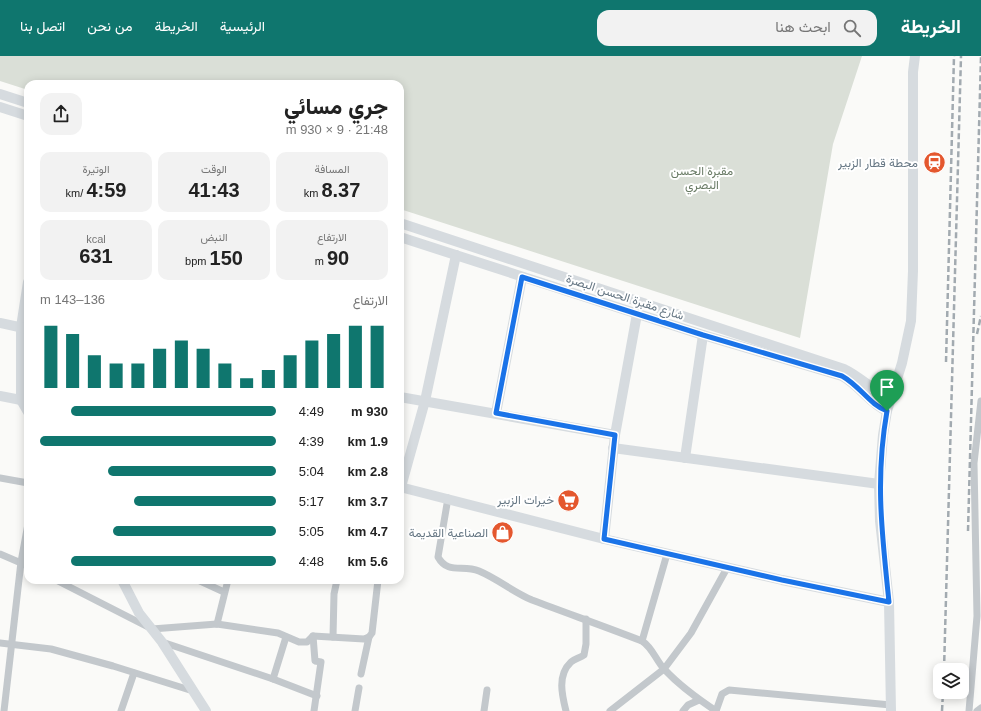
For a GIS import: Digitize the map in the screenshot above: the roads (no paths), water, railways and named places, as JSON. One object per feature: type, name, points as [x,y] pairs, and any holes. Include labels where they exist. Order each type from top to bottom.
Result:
[{"type":"street","points":[[448,498],[438,557],[442,564],[448,567],[476,569],[509,589],[532,600],[642,641],[654,654],[664,670],[699,700],[716,711],[722,694],[729,690],[891,708],[889,602],[880,521],[879,484],[883,435],[887,411],[902,363],[911,320],[913,271],[913,72],[915,56]]},
{"type":"street","points":[[0,94],[24,102]]},
{"type":"street","points":[[0,107],[24,115]]},
{"type":"street","name":"شارع مقبرة الحسن البصرة","points":[[404,224],[844,369],[863,379],[878,392],[890,398]]},
{"type":"street","name":"شارع مقبرة الحسن البصرة","points":[[404,238],[703,335],[842,376],[859,387],[876,405],[887,411]]},
{"type":"street","points":[[404,473],[425,401],[456,255]]},
{"type":"street","points":[[496,413],[522,277]]},
{"type":"street","points":[[604,539],[613,448],[637,314]]},
{"type":"street","points":[[0,323],[24,328]]},
{"type":"street","points":[[685,458],[703,335]]},
{"type":"street","points":[[0,396],[24,401]]},
{"type":"street","points":[[404,398],[615,435]]},
{"type":"street","points":[[969,711],[977,616],[974,463],[981,401]]},
{"type":"street","points":[[613,448],[879,484]]},
{"type":"street","points":[[0,478],[24,482]]},
{"type":"street","points":[[404,488],[667,554],[889,602]]},
{"type":"street","points":[[4,711],[24,546]]},
{"type":"street","points":[[0,554],[24,564]]},
{"type":"street","points":[[642,641],[667,554]]},
{"type":"street","points":[[610,711],[664,670],[691,633],[727,568]]},
{"type":"street","points":[[64,584],[152,629],[217,624],[278,633],[299,642],[307,642],[313,636],[369,637]]},
{"type":"street","points":[[124,584],[139,613],[162,642],[206,711]]},
{"type":"street","points":[[207,584],[224,592]]},
{"type":"street","points":[[217,624],[227,584]]},
{"type":"street","points":[[333,637],[334,594],[336,584]]},
{"type":"street","points":[[361,674],[369,637],[372,633],[378,584]]},
{"type":"street","points":[[566,711],[562,676],[565,669],[572,661],[579,659],[584,655],[586,644],[586,619]]},
{"type":"street","points":[[313,636],[315,661],[321,662],[314,711]]},
{"type":"street","points":[[273,679],[286,637]]},
{"type":"street","points":[[162,642],[273,679],[317,696]]},
{"type":"street","points":[[0,643],[51,649],[193,691]]},
{"type":"street","points":[[120,711],[134,673]]},
{"type":"street","points":[[355,711],[359,688]]},
{"type":"street","points":[[484,711],[487,690]]},
{"type":"street","points":[[683,711],[688,705],[699,700]]},
{"type":"street","points":[[977,711],[981,708]]},
{"type":"railway","points":[[946,362],[954,56]]},
{"type":"railway","points":[[944,663],[961,56]]},
{"type":"railway","points":[[968,531],[981,56]]},
{"type":"railway","points":[[977,334],[981,316]]},
{"type":"railway","points":[[942,711],[943,699]]},
{"type":"place","name":"محطة قطار الزبير","points":[[934,163]]},
{"type":"place","name":"خيرات الزبير","points":[[569,500]]},
{"type":"place","name":"الصناعية القديمة","points":[[503,533]]},
{"type":"park label","name":"مقبرة الحسن البصري","points":[[702,178]]}]
